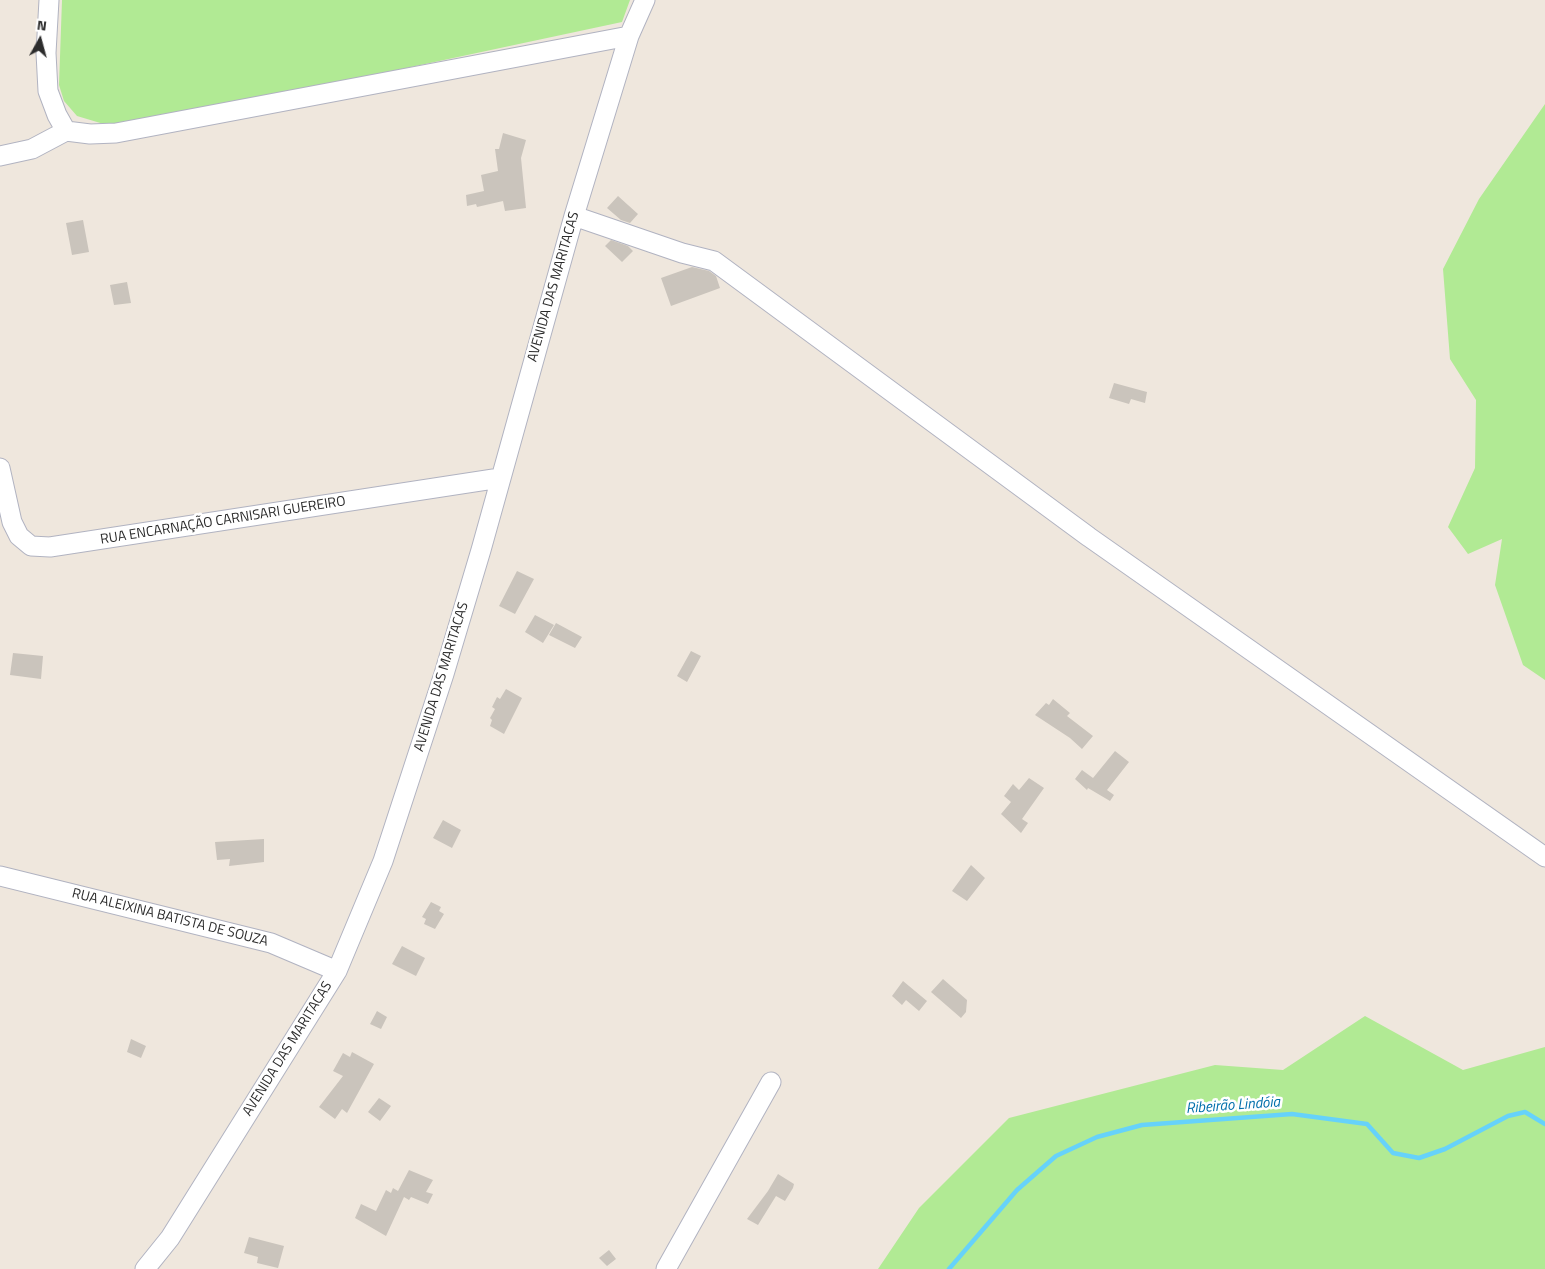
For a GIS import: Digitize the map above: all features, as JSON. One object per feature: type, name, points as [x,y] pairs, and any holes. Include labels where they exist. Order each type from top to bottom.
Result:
[{"type":"street","points":[[49,0],[46,53],[48,91],[57,115],[66,131]]},
{"type":"street","name":"AVENIDA DAS MARITACAS","points":[[145,1269],[170,1238],[337,972],[386,852],[444,674],[574,216],[629,36],[645,0]]},
{"type":"street","points":[[0,156],[32,149],[66,131],[90,134],[116,133],[629,36]]},
{"type":"street","points":[[574,216],[682,253],[714,261],[1089,537],[1545,857]]},
{"type":"street","name":"RUA ENCARNAÇÃO CARNISARI GUEREIRO","points":[[0,468],[12,522],[19,536],[31,546],[50,547],[500,478]]},
{"type":"street","name":"RUA ALEIXINA BATISTA DE SOUZA","points":[[0,876],[271,943],[337,972]]},
{"type":"street","points":[[666,1269],[771,1082]]},
{"type":"green space","points":[[62,0],[630,0],[622,22],[369,76],[107,125],[77,116],[64,101],[59,85]]},
{"type":"green space","points":[[1545,104],[1545,680],[1523,665],[1495,585],[1502,539],[1468,554],[1448,527],[1475,468],[1476,400],[1450,359],[1443,269],[1479,199]]},
{"type":"green space","points":[[1365,1016],[1463,1070],[1545,1047],[1545,1269],[878,1269],[919,1208],[1009,1118],[1215,1065],[1283,1070]]},
{"type":"building","points":[[503,133],[526,140],[521,158],[526,208],[505,211],[503,201],[477,207],[476,204],[467,206],[466,195],[484,191],[481,175],[498,171],[495,149],[499,149]]},
{"type":"building","points":[[618,196],[638,214],[630,223],[621,220],[607,208]]},
{"type":"building","points":[[83,220],[89,252],[72,255],[66,223]]},
{"type":"building","points":[[611,240],[628,246],[633,251],[622,262],[605,246]]},
{"type":"building","points":[[692,267],[709,271],[716,276],[720,288],[671,306],[661,278]]},
{"type":"building","points":[[127,282],[131,303],[114,305],[110,285]]},
{"type":"building","points":[[1114,383],[1147,392],[1145,403],[1131,399],[1129,404],[1109,398]]},
{"type":"building","points":[[517,571],[534,579],[515,614],[499,606]]},
{"type":"building","points":[[535,615],[554,625],[543,643],[525,632]]},
{"type":"building","points":[[556,623],[582,637],[575,648],[549,635]]},
{"type":"building","points":[[691,651],[701,656],[687,682],[677,676]]},
{"type":"building","points":[[13,653],[43,656],[41,679],[10,675]]},
{"type":"building","points":[[506,689],[522,698],[504,734],[490,726],[492,720],[490,718],[495,709],[492,707],[497,697],[500,699]]},
{"type":"building","points":[[1053,699],[1070,713],[1067,716],[1093,736],[1082,749],[1070,738],[1035,715],[1046,703],[1049,705]]},
{"type":"building","points":[[1115,751],[1129,762],[1107,790],[1114,795],[1110,801],[1088,788],[1087,790],[1075,779],[1082,770],[1093,778]]},
{"type":"building","points":[[1029,778],[1044,788],[1022,819],[1028,823],[1021,833],[1001,814],[1011,802],[1004,796],[1013,784],[1019,790]]},
{"type":"building","points":[[443,820],[461,830],[452,848],[433,838]]},
{"type":"building","points":[[264,839],[264,862],[229,866],[230,859],[217,860],[215,842]]},
{"type":"building","points":[[971,865],[985,878],[967,901],[952,891]]},
{"type":"building","points":[[431,902],[441,907],[439,911],[444,914],[435,929],[424,924],[426,919],[422,917]]},
{"type":"building","points":[[402,946],[425,958],[416,976],[392,964]]},
{"type":"building","points":[[943,979],[967,1000],[966,1012],[961,1018],[931,992]]},
{"type":"building","points":[[903,981],[927,1001],[919,1011],[906,1000],[902,1005],[892,996]]},
{"type":"building","points":[[377,1011],[387,1017],[381,1029],[370,1024]]},
{"type":"building","points":[[131,1039],[146,1046],[141,1058],[127,1052]]},
{"type":"building","points":[[352,1052],[374,1064],[347,1113],[342,1109],[335,1119],[319,1107],[343,1076],[333,1071],[343,1053],[350,1057]]},
{"type":"building","points":[[379,1098],[391,1106],[380,1121],[368,1112]]},
{"type":"building","points":[[409,1170],[433,1180],[426,1192],[433,1194],[428,1204],[411,1197],[409,1200],[404,1197],[386,1236],[355,1218],[361,1204],[376,1211],[386,1190],[391,1193],[393,1188],[398,1191]]},
{"type":"building","points":[[778,1174],[794,1184],[793,1188],[785,1201],[776,1196],[758,1225],[747,1219]]},
{"type":"building","points":[[249,1237],[284,1246],[278,1268],[257,1263],[258,1257],[244,1253]]},
{"type":"building","points":[[609,1250],[616,1259],[607,1266],[599,1258]]},
{"type":"waterway","name":"Ribeirão Lindóia","points":[[949,1269],[1017,1190],[1056,1156],[1097,1137],[1142,1125],[1292,1114],[1367,1124],[1393,1153],[1419,1158],[1445,1149],[1508,1116],[1525,1112],[1545,1124]]}]
